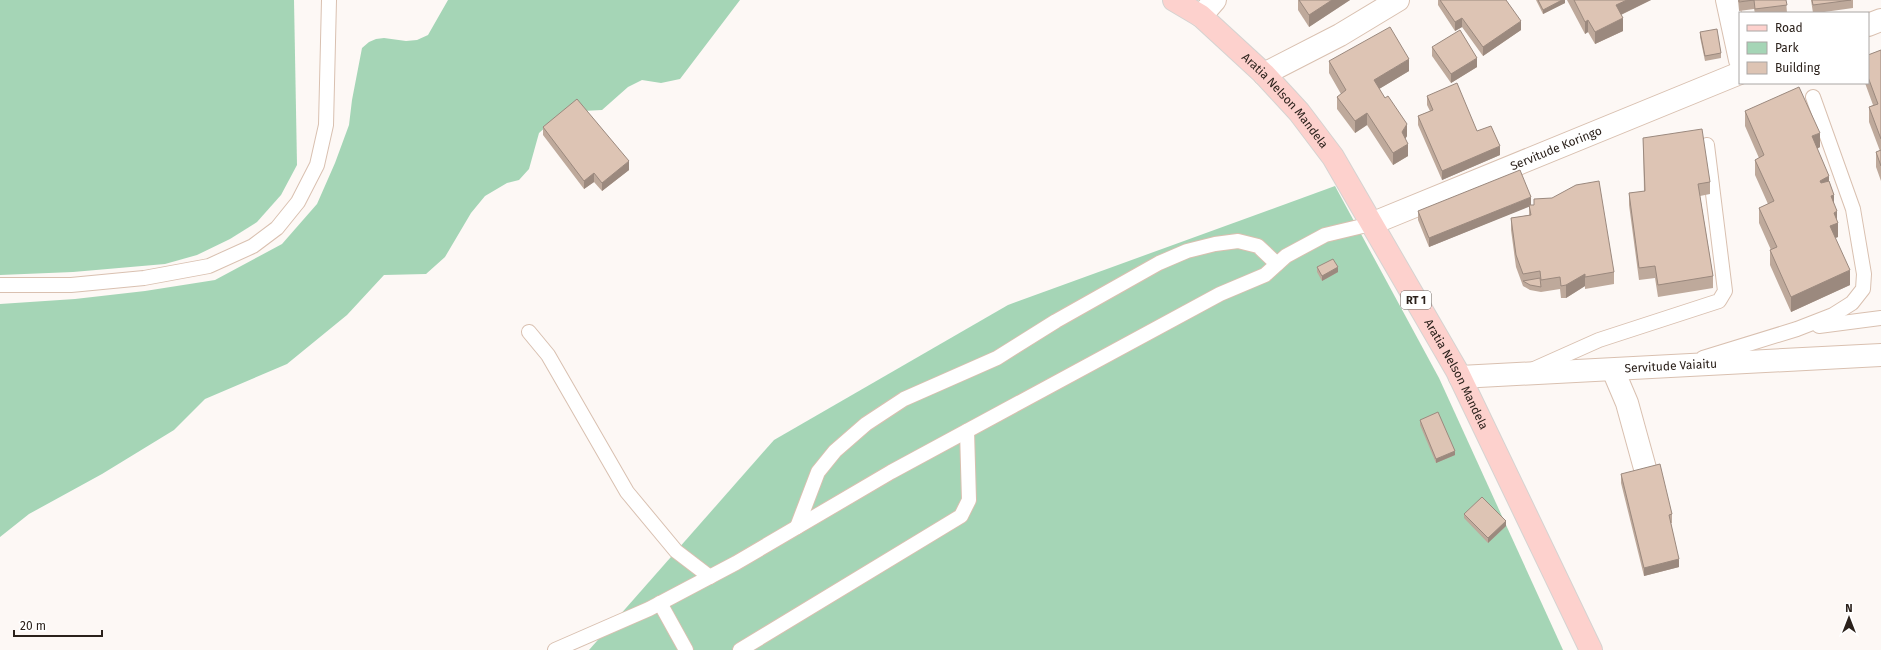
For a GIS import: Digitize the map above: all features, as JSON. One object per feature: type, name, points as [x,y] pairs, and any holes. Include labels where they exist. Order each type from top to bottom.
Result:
[{"type":"main road","name":"Aratia Nelson Mandela","points":[[1174,0],[1208,8],[1264,74],[1299,112],[1333,157],[1460,378],[1591,650]]},
{"type":"street","points":[[1264,74],[1340,35],[1398,0]]},
{"type":"street","points":[[1727,0],[1739,55]]},
{"type":"street","points":[[1869,25],[1881,20]]},
{"type":"street","name":"Servitude Koringo","points":[[1371,224],[1739,73]]},
{"type":"street","name":"Servitude Vaiaitu","points":[[1460,378],[1881,355]]},
{"type":"street","points":[[1613,370],[1627,403],[1646,472]]},
{"type":"lane","points":[[0,285],[71,285],[144,278],[208,266],[253,246],[277,228],[298,202],[317,165],[326,124],[329,0]]},
{"type":"lane","points":[[1680,365],[1797,329],[1833,315],[1852,303],[1863,289],[1864,274],[1853,209],[1813,97]]},
{"type":"lane","points":[[1524,374],[1599,340],[1719,301],[1725,291],[1707,145]]},
{"type":"lane","points":[[555,650],[660,603],[710,577],[891,472],[966,431],[1220,294],[1265,275],[1286,256],[1325,234],[1371,224]]},
{"type":"lane","points":[[797,527],[818,472],[836,451],[866,424],[904,399],[997,358],[1056,321],[1159,263],[1187,251],[1215,244],[1238,241],[1258,246],[1276,264]]},
{"type":"lane","points":[[1797,329],[1881,318]]},
{"type":"lane","points":[[529,332],[548,355],[627,492],[676,551],[710,577]]},
{"type":"lane","points":[[740,650],[961,516],[969,500],[966,431]]},
{"type":"lane","points":[[660,603],[686,650]]},
{"type":"green space","points":[[0,0],[294,0],[297,165],[281,195],[257,222],[230,239],[197,255],[165,264],[73,272],[0,275]]},
{"type":"green space","points":[[448,0],[740,0],[680,79],[661,83],[642,80],[628,87],[602,110],[563,112],[539,133],[529,169],[519,180],[507,183],[485,196],[471,213],[445,257],[426,274],[384,275],[347,315],[287,364],[205,399],[174,430],[102,474],[29,514],[0,537],[0,304],[75,299],[145,291],[215,280],[282,244],[317,204],[335,163],[349,125],[352,100],[362,48],[369,42],[376,39],[384,38],[406,41],[417,40],[428,35]]},
{"type":"green space","points":[[1335,186],[1439,378],[1563,650],[589,650],[774,440],[1008,305]]},
{"type":"building","points":[[1299,0],[1332,0],[1309,15]]},
{"type":"building","points":[[1440,0],[1506,0],[1521,21],[1483,47],[1462,18],[1455,22]]},
{"type":"building","points":[[1538,0],[1562,0],[1543,10]]},
{"type":"building","points":[[1574,0],[1627,0],[1616,5],[1623,18],[1595,32],[1588,20],[1585,22]]},
{"type":"building","points":[[1739,0],[1754,0],[1739,2]]},
{"type":"building","points":[[1754,0],[1786,0],[1787,5],[1755,9]]},
{"type":"building","points":[[1812,0],[1851,0],[1813,5]]},
{"type":"building","points":[[1390,27],[1409,59],[1374,80],[1385,98],[1388,96],[1407,124],[1402,132],[1408,144],[1393,153],[1367,113],[1355,121],[1337,97],[1346,90],[1329,61]]},
{"type":"building","points":[[1717,29],[1721,53],[1705,56],[1700,32]]},
{"type":"building","points":[[1460,30],[1477,58],[1451,74],[1432,47]]},
{"type":"building","points":[[1881,50],[1881,139],[1869,107],[1878,104],[1869,80],[1869,55]]},
{"type":"building","points":[[1457,83],[1477,131],[1491,126],[1500,146],[1442,171],[1418,116],[1433,110],[1427,96]]},
{"type":"building","points":[[1799,87],[1820,133],[1812,136],[1829,176],[1820,181],[1821,183],[1829,181],[1834,195],[1831,196],[1837,211],[1834,213],[1838,223],[1830,226],[1850,270],[1791,297],[1770,250],[1777,247],[1759,208],[1774,201],[1755,160],[1764,155],[1745,111]]},
{"type":"building","points":[[577,99],[629,161],[602,183],[594,173],[584,181],[543,127]]},
{"type":"building","points":[[1702,129],[1710,182],[1698,184],[1713,276],[1658,285],[1655,266],[1639,268],[1629,193],[1645,191],[1643,138]]},
{"type":"building","points":[[1881,150],[1881,166],[1876,152]]},
{"type":"building","points":[[1520,170],[1531,197],[1429,238],[1418,211]]},
{"type":"building","points":[[1599,181],[1614,272],[1585,277],[1585,274],[1566,285],[1561,286],[1560,277],[1541,280],[1540,271],[1523,274],[1516,255],[1511,218],[1531,215],[1529,205],[1534,205],[1534,199],[1552,198],[1576,185]]},
{"type":"building","points":[[1333,259],[1338,267],[1322,276],[1317,267]]},
{"type":"building","points":[[1540,278],[1541,287],[1530,285],[1523,281]]},
{"type":"building","points":[[1438,412],[1455,451],[1436,459],[1420,420]]},
{"type":"building","points":[[1660,464],[1672,514],[1669,515],[1679,559],[1644,568],[1621,474]]},
{"type":"building","points":[[1482,497],[1506,521],[1488,538],[1464,514]]}]
